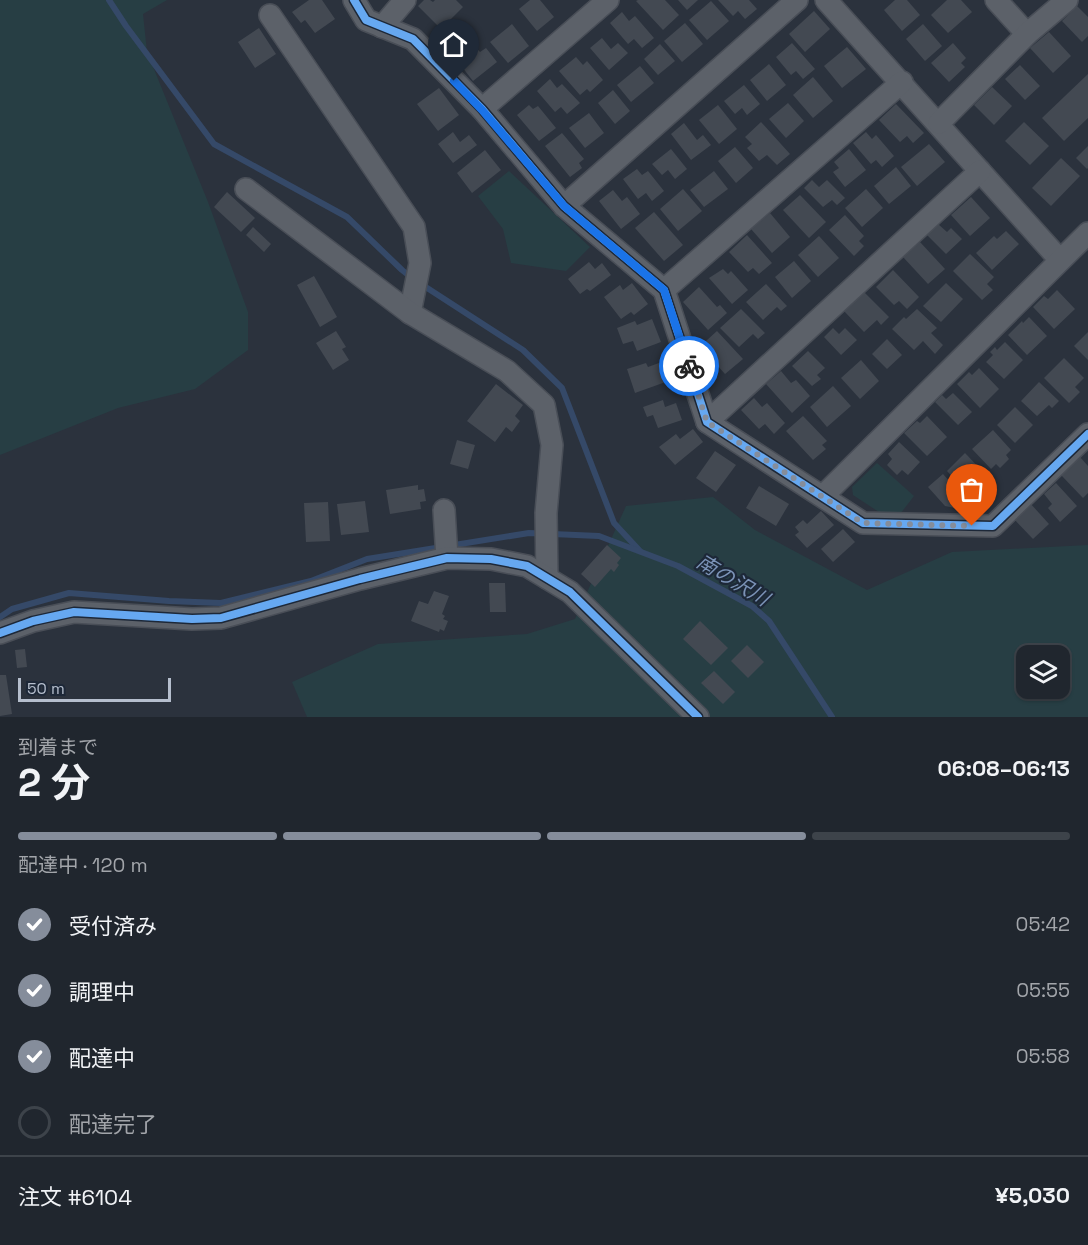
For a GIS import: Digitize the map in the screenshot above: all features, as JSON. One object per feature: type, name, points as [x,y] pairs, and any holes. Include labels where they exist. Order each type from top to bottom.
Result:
[{"type":"street","points":[[354,0],[366,20],[412,39],[482,110],[564,206],[664,290],[707,422],[863,523],[993,526],[1088,434]]},
{"type":"street","points":[[382,27],[405,0]]},
{"type":"street","points":[[482,110],[608,0]]},
{"type":"street","points":[[564,206],[797,0]]},
{"type":"street","points":[[826,0],[1060,260]]},
{"type":"street","points":[[996,0],[1027,34]]},
{"type":"street","points":[[939,123],[1027,34],[1067,0]]},
{"type":"street","points":[[270,15],[414,227],[420,263],[412,304]]},
{"type":"street","points":[[664,290],[902,82]]},
{"type":"street","points":[[707,422],[980,171]]},
{"type":"street","points":[[246,189],[507,371],[544,405],[552,445],[546,513],[547,578]]},
{"type":"street","points":[[823,496],[1088,233]]},
{"type":"street","points":[[444,510],[446,547]]},
{"type":"street","points":[[0,633],[33,621],[74,612],[192,619],[221,618],[360,579],[446,547],[527,566],[570,592],[698,717]]},
{"type":"green space","points":[[0,0],[167,0],[143,14],[147,52],[208,202],[248,312],[248,350],[195,389],[118,408],[0,455]]},
{"type":"green space","points":[[509,171],[590,247],[566,271],[511,263],[503,229],[478,196]]},
{"type":"green space","points":[[877,463],[914,496],[897,518],[885,516],[853,495],[852,487]]},
{"type":"green space","points":[[713,497],[755,530],[867,590],[952,552],[1088,545],[1088,717],[307,717],[292,682],[378,644],[527,634],[575,619],[626,506]]},
{"type":"building","points":[[309,0],[322,0],[335,19],[315,33],[305,20],[301,23],[292,12]]},
{"type":"building","points":[[424,0],[433,2],[435,0],[456,0],[463,7],[441,29],[418,6]]},
{"type":"building","points":[[530,0],[540,0],[554,17],[537,31],[519,9]]},
{"type":"building","points":[[665,0],[679,15],[663,30],[636,1]]},
{"type":"building","points":[[678,0],[698,0],[687,10]]},
{"type":"building","points":[[718,0],[749,0],[757,9],[745,19],[738,11],[733,16]]},
{"type":"building","points":[[895,0],[907,0],[920,15],[902,31],[884,10]]},
{"type":"building","points":[[947,0],[961,0],[972,12],[948,33],[931,15]]},
{"type":"building","points":[[711,1],[729,21],[707,40],[689,20]]},
{"type":"building","points":[[1077,6],[1088,17],[1088,36],[1082,42],[1062,21]]},
{"type":"building","points":[[814,11],[830,29],[805,52],[789,34]]},
{"type":"building","points":[[622,12],[629,21],[635,16],[654,38],[642,48],[634,39],[628,44],[610,23]]},
{"type":"building","points":[[685,23],[703,44],[682,62],[664,41]]},
{"type":"building","points":[[512,24],[529,46],[508,63],[490,42]]},
{"type":"building","points":[[923,24],[942,46],[925,61],[906,39]]},
{"type":"building","points":[[259,28],[276,54],[255,68],[238,42]]},
{"type":"building","points":[[1049,32],[1071,56],[1053,73],[1030,48]]},
{"type":"building","points":[[602,38],[611,49],[618,43],[628,53],[609,70],[590,48]]},
{"type":"building","points":[[792,43],[815,69],[803,79],[796,71],[791,75],[776,57]]},
{"type":"building","points":[[953,43],[966,58],[961,63],[965,67],[949,82],[931,63]]},
{"type":"building","points":[[473,44],[480,52],[486,48],[497,62],[473,81],[455,58]]},
{"type":"building","points":[[660,44],[675,61],[658,75],[644,59]]},
{"type":"building","points":[[847,47],[866,69],[842,88],[824,66]]},
{"type":"building","points":[[576,57],[583,65],[587,61],[603,80],[590,92],[587,89],[580,95],[559,71]]},
{"type":"building","points":[[769,64],[786,85],[767,101],[750,80]]},
{"type":"building","points":[[1020,65],[1040,86],[1025,100],[1005,79]]},
{"type":"building","points":[[640,66],[654,83],[631,102],[617,85]]},
{"type":"building","points":[[1088,74],[1088,118],[1064,141],[1042,118]]},
{"type":"building","points":[[813,77],[833,101],[813,118],[793,95]]},
{"type":"building","points":[[550,79],[557,88],[562,84],[580,103],[567,114],[561,107],[555,112],[537,91]]},
{"type":"building","points":[[744,85],[760,104],[747,115],[742,108],[735,114],[724,101]]},
{"type":"building","points":[[992,87],[1012,106],[994,125],[974,105]]},
{"type":"building","points":[[439,88],[459,115],[438,131],[417,104]]},
{"type":"building","points":[[613,90],[630,111],[615,124],[598,103]]},
{"type":"building","points":[[788,103],[804,121],[786,138],[769,119]]},
{"type":"building","points":[[896,104],[924,133],[913,143],[907,136],[900,142],[879,120]]},
{"type":"building","points":[[529,105],[533,109],[538,106],[556,128],[539,141],[517,115]]},
{"type":"building","points":[[718,105],[737,129],[719,144],[699,120]]},
{"type":"building","points":[[589,113],[604,133],[585,148],[569,128]]},
{"type":"building","points":[[761,122],[790,154],[777,165],[767,155],[759,161],[747,148],[752,144],[745,137]]},
{"type":"building","points":[[1024,122],[1049,146],[1030,165],[1005,141]]},
{"type":"building","points":[[684,123],[697,140],[703,135],[711,145],[691,160],[671,134]]},
{"type":"building","points":[[453,132],[460,142],[469,135],[477,145],[453,163],[438,144]]},
{"type":"building","points":[[866,132],[872,139],[876,135],[894,156],[882,167],[876,160],[871,164],[853,143]]},
{"type":"building","points":[[562,133],[584,159],[579,163],[582,168],[570,177],[545,146]]},
{"type":"building","points":[[929,144],[945,162],[917,186],[901,167]]},
{"type":"building","points":[[1088,146],[1088,168],[1087,169],[1076,158]]},
{"type":"building","points":[[735,147],[753,168],[736,183],[718,161]]},
{"type":"building","points":[[671,149],[687,169],[675,179],[668,170],[662,175],[652,164]]},
{"type":"building","points":[[849,149],[866,170],[845,187],[833,172],[839,168],[834,162]]},
{"type":"building","points":[[485,150],[501,170],[472,193],[457,173]]},
{"type":"building","points":[[1061,158],[1080,176],[1051,206],[1032,188]]},
{"type":"building","points":[[896,167],[911,186],[889,204],[874,186]]},
{"type":"building","points":[[637,169],[642,175],[648,171],[664,191],[652,201],[646,193],[638,199],[623,179]]},
{"type":"building","points":[[714,171],[728,189],[704,207],[690,190]]},
{"type":"building","points":[[812,180],[819,187],[827,180],[845,198],[837,205],[832,200],[823,207],[804,188]]},
{"type":"building","points":[[683,189],[702,211],[678,231],[660,209]]},
{"type":"building","points":[[866,189],[883,208],[862,227],[845,208]]},
{"type":"building","points":[[613,190],[622,201],[627,197],[640,214],[621,229],[599,201]]},
{"type":"building","points":[[227,192],[255,218],[241,232],[214,207]]},
{"type":"building","points":[[800,195],[826,222],[809,238],[783,210]]},
{"type":"building","points":[[971,197],[990,218],[970,236],[951,215]]},
{"type":"building","points":[[654,212],[683,245],[664,261],[635,228]]},
{"type":"building","points":[[770,213],[790,237],[772,253],[751,229]]},
{"type":"building","points":[[845,215],[864,236],[859,241],[864,246],[854,256],[829,230]]},
{"type":"building","points":[[938,224],[947,232],[951,228],[962,239],[946,254],[927,235]]},
{"type":"building","points":[[253,227],[271,244],[264,252],[246,235]]},
{"type":"building","points":[[1006,231],[1019,244],[992,270],[976,253],[994,236],[997,239]]},
{"type":"building","points":[[747,235],[772,263],[759,274],[753,268],[748,272],[729,252]]},
{"type":"building","points":[[819,236],[839,258],[818,277],[798,255]]},
{"type":"building","points":[[920,242],[945,269],[928,284],[903,257]]},
{"type":"building","points":[[970,254],[994,277],[987,284],[993,290],[982,300],[953,271]]},
{"type":"building","points":[[794,261],[811,281],[792,298],[775,277]]},
{"type":"building","points":[[589,262],[595,269],[602,263],[611,275],[590,291],[587,289],[580,294],[568,279]]},
{"type":"building","points":[[723,269],[728,274],[731,271],[748,290],[732,304],[709,278]]},
{"type":"building","points":[[893,270],[919,297],[907,309],[899,301],[894,305],[876,287]]},
{"type":"building","points":[[314,276],[337,317],[320,327],[297,285]]},
{"type":"building","points":[[632,283],[648,304],[634,315],[631,312],[621,319],[604,297],[620,285],[623,290]]},
{"type":"building","points":[[946,283],[963,299],[941,322],[923,306]]},
{"type":"building","points":[[766,284],[787,306],[781,311],[777,307],[763,320],[746,302]]},
{"type":"building","points":[[699,287],[717,307],[720,305],[727,313],[708,330],[683,302]]},
{"type":"building","points":[[1057,290],[1075,309],[1054,329],[1033,307],[1044,296],[1048,299]]},
{"type":"building","points":[[864,292],[889,317],[881,325],[877,320],[864,332],[844,311]]},
{"type":"building","points":[[741,309],[765,333],[758,339],[753,334],[739,347],[720,328]]},
{"type":"building","points":[[917,309],[937,328],[931,333],[943,345],[935,354],[923,341],[914,350],[892,329],[904,317],[906,319]]},
{"type":"building","points":[[1029,317],[1047,336],[1027,355],[1008,335]]},
{"type":"building","points":[[652,319],[661,342],[637,351],[633,341],[623,344],[617,328],[635,321],[637,325]]},
{"type":"building","points":[[833,328],[839,334],[845,328],[857,340],[841,355],[824,337]]},
{"type":"building","points":[[336,331],[346,347],[342,349],[349,360],[333,370],[316,343]]},
{"type":"building","points":[[717,331],[743,359],[725,374],[707,354],[703,357],[696,350]]},
{"type":"building","points":[[1088,332],[1088,360],[1074,346]]},
{"type":"building","points":[[887,339],[902,355],[887,369],[872,354]]},
{"type":"building","points":[[1005,342],[1023,360],[1004,379],[986,362],[993,355],[990,352],[995,347],[997,350]]},
{"type":"building","points":[[808,351],[825,368],[817,375],[821,379],[812,386],[792,366]]},
{"type":"building","points":[[1064,358],[1084,378],[1075,387],[1080,392],[1069,403],[1044,378]]},
{"type":"building","points":[[667,360],[674,379],[635,393],[627,369],[646,363],[648,367]]},
{"type":"building","points":[[861,360],[879,381],[860,399],[841,378]]},
{"type":"building","points":[[979,368],[999,389],[980,408],[957,384],[969,372],[972,375]]},
{"type":"building","points":[[781,371],[791,383],[796,380],[810,396],[792,413],[766,384]]},
{"type":"building","points":[[1039,382],[1059,401],[1052,408],[1049,405],[1037,416],[1021,401]]},
{"type":"building","points":[[496,384],[523,405],[515,416],[520,421],[512,432],[506,427],[495,442],[467,421]]},
{"type":"building","points":[[833,386],[851,406],[827,427],[810,407]]},
{"type":"building","points":[[953,393],[972,412],[958,425],[935,402],[942,395],[946,399]]},
{"type":"building","points":[[754,398],[762,407],[767,403],[785,423],[774,434],[765,424],[759,429],[741,410]]},
{"type":"building","points":[[663,400],[665,407],[676,403],[682,420],[658,428],[653,415],[647,417],[643,407]]},
{"type":"building","points":[[1015,407],[1033,425],[1015,443],[997,425]]},
{"type":"building","points":[[803,416],[827,441],[822,445],[826,449],[813,460],[786,431]]},
{"type":"building","points":[[927,416],[947,437],[927,456],[904,433],[917,421],[920,423]]},
{"type":"building","points":[[693,429],[703,442],[675,465],[659,447],[676,434],[680,439]]},
{"type":"building","points":[[993,430],[1011,450],[1006,455],[1009,459],[1000,468],[996,464],[991,469],[972,449]]},
{"type":"building","points":[[457,440],[475,445],[468,469],[450,464]]},
{"type":"building","points":[[899,442],[920,462],[908,475],[902,470],[897,475],[887,465],[892,459],[888,454]]},
{"type":"building","points":[[715,451],[736,465],[716,492],[696,478]]},
{"type":"building","points":[[965,453],[984,473],[965,491],[947,471]]},
{"type":"building","points":[[1080,457],[1088,466],[1088,493],[1083,498],[1061,475]]},
{"type":"building","points":[[943,474],[959,492],[956,495],[962,502],[955,508],[945,506],[928,487]]},
{"type":"building","points":[[1056,483],[1077,506],[1060,522],[1048,508],[1052,504],[1044,494]]},
{"type":"building","points":[[418,485],[418,490],[424,489],[426,501],[420,502],[421,509],[390,514],[386,490]]},
{"type":"building","points":[[759,486],[789,504],[776,526],[746,508]]},
{"type":"building","points":[[365,501],[369,532],[341,535],[337,504]]},
{"type":"building","points":[[328,502],[330,541],[306,542],[304,503]]},
{"type":"building","points":[[1030,503],[1049,524],[1033,539],[1013,518]]},
{"type":"building","points":[[821,511],[834,525],[807,548],[795,535],[799,532],[795,527],[803,520],[807,524]]},
{"type":"building","points":[[843,529],[855,542],[833,562],[821,549]]},
{"type":"building","points":[[607,545],[621,558],[617,563],[619,565],[614,572],[611,569],[595,587],[581,574]]},
{"type":"building","points":[[489,583],[505,583],[506,612],[490,612]]},
{"type":"building","points":[[434,591],[449,596],[442,614],[445,616],[443,619],[448,621],[444,631],[440,629],[439,632],[411,621],[419,601],[428,604]]},
{"type":"building","points":[[700,621],[728,648],[711,665],[683,639]]},
{"type":"building","points":[[747,645],[764,662],[748,678],[731,661]]},
{"type":"building","points":[[25,649],[27,667],[17,668],[15,650]]},
{"type":"building","points":[[714,671],[735,692],[723,704],[701,683]]},
{"type":"building","points":[[0,675],[6,675],[12,714],[0,716]]},
{"type":"waterway","points":[[109,0],[214,144],[347,217],[412,278]]},
{"type":"waterway","points":[[421,284],[523,350],[562,388],[614,523],[640,551]]},
{"type":"waterway","name":"南の沢川","points":[[0,617],[12,609],[69,593],[221,603],[311,581],[367,559],[529,533],[599,536],[678,566],[752,606],[769,621],[832,717]]},
{"type":"cycle path","points":[[354,0],[366,20],[413,39],[482,109],[564,206],[664,290],[707,422],[863,523],[993,526],[1088,434]]},
{"type":"cycle path","points":[[0,633],[33,621],[74,612],[192,619],[221,618],[360,579],[447,558],[491,559],[527,566],[570,592],[698,717]]},
{"type":"way so far","points":[[689,366],[707,422],[863,523],[972,526]]},
{"type":"route","points":[[454,81],[482,110],[564,206],[664,290],[689,366]]}]
